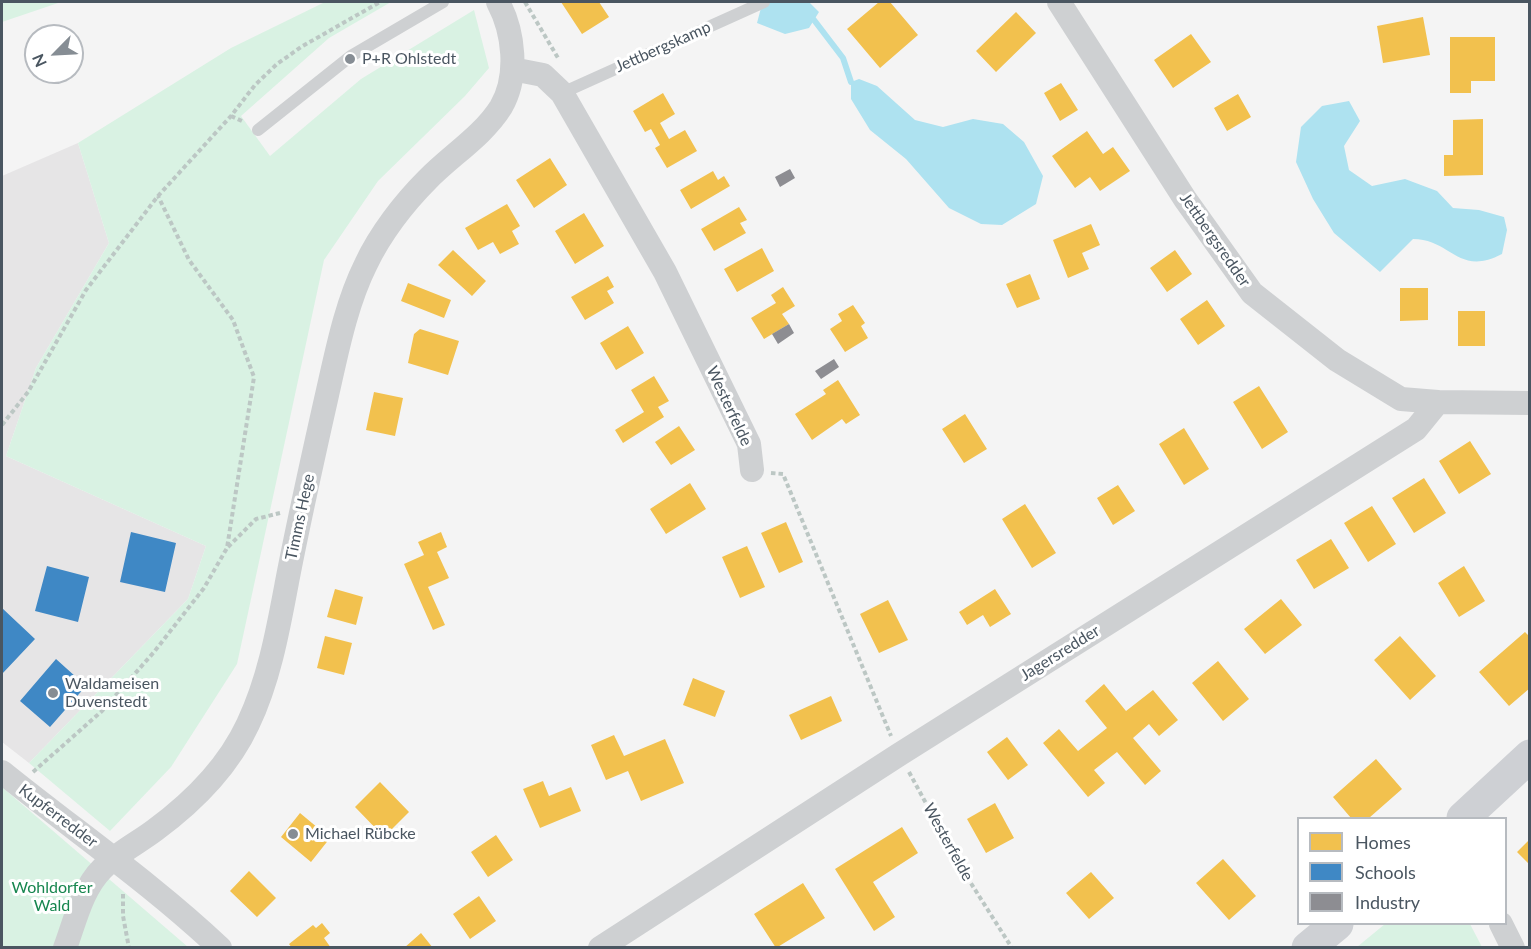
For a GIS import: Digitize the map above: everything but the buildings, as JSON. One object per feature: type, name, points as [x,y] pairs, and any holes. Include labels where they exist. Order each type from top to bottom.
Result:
[{"type":"street","points":[[498,2],[510,34],[512,69]]},
{"type":"street","name":"Jettbergsredder","points":[[1059,2],[1185,199],[1252,293],[1337,360],[1401,399],[1438,402]]},
{"type":"street","name":"Westerfelde","points":[[512,69],[543,75],[560,91],[664,272],[749,444],[752,470]]},
{"type":"street","name":"Timms Hege","points":[[65,948],[91,884],[102,869],[195,797],[234,749],[248,724],[270,663],[301,506],[344,326],[366,263],[380,239],[425,181],[475,135],[501,106],[508,89],[512,69]]},
{"type":"street","points":[[1438,402],[1530,403]]},
{"type":"street","name":"Jagersredder","points":[[600,948],[900,754],[1416,429],[1438,402]]},
{"type":"street","points":[[1466,817],[1530,756]]},
{"type":"street","name":"Kupferredder","points":[[10,779],[115,858]]},
{"type":"street","points":[[115,858],[137,874],[220,948]]},
{"type":"street","points":[[1308,948],[1336,925]]},
{"type":"street","points":[[1502,925],[1513,948]]},
{"type":"lane","points":[[258,130],[351,56],[443,2]]},
{"type":"lane","name":"Jettbergskamp","points":[[560,91],[764,2]]},
{"type":"path","points":[[2,425],[28,392],[86,291],[158,196],[277,64],[380,2]]},
{"type":"path","points":[[525,2],[558,58],[560,91]]},
{"type":"path","points":[[158,196],[189,260],[232,320],[254,377],[227,548]]},
{"type":"path","name":"Westerfelde","points":[[752,470],[783,474],[900,754],[960,866],[1012,948]]},
{"type":"path","points":[[10,779],[102,711],[154,652],[204,588],[227,548],[256,519],[301,506]]},
{"type":"path","points":[[129,948],[123,916],[123,894],[137,874]]},
{"type":"shaded area","points":[[78,143],[109,243],[36,368],[6,456],[206,546],[188,599],[29,763],[2,742],[2,176]]},
{"type":"green space","points":[[2,2],[61,2],[2,22]]},
{"type":"green space","points":[[325,2],[391,2],[329,38],[241,116],[270,156],[361,79],[474,10],[489,68],[465,96],[378,181],[324,260],[237,664],[171,767],[110,831],[29,763],[188,599],[206,546],[6,456],[36,368],[109,243],[78,143],[231,48]]},
{"type":"green space","name":"Wohldorfer Wald","points":[[2,787],[188,947],[2,947]]},
{"type":"green space","points":[[1384,925],[1471,925],[1482,947],[1357,947]]},
{"type":"water","points":[[809,2],[819,12],[809,28],[785,34],[757,23],[762,4]]},
{"type":"water","points":[[859,79],[877,86],[915,120],[943,127],[973,119],[1003,124],[1024,142],[1043,176],[1036,204],[1002,225],[981,224],[949,208],[906,159],[870,130],[851,99],[851,82]]},
{"type":"water","points":[[1349,101],[1360,121],[1344,146],[1349,170],[1372,186],[1405,179],[1437,191],[1453,208],[1479,210],[1504,217],[1507,230],[1502,254],[1487,260],[1475,261],[1455,255],[1426,241],[1413,239],[1380,272],[1334,233],[1313,199],[1296,162],[1301,127],[1322,106]]},
{"type":"waterway","points":[[814,20],[843,58],[851,82]]},
{"type":"place","name":"P+R Ohlstedt","points":[[350,59]]},
{"type":"place","name":"Waldameisen Duvenstedt","points":[[53,693]]},
{"type":"place","name":"Michael Rübcke","points":[[293,834]]}]
